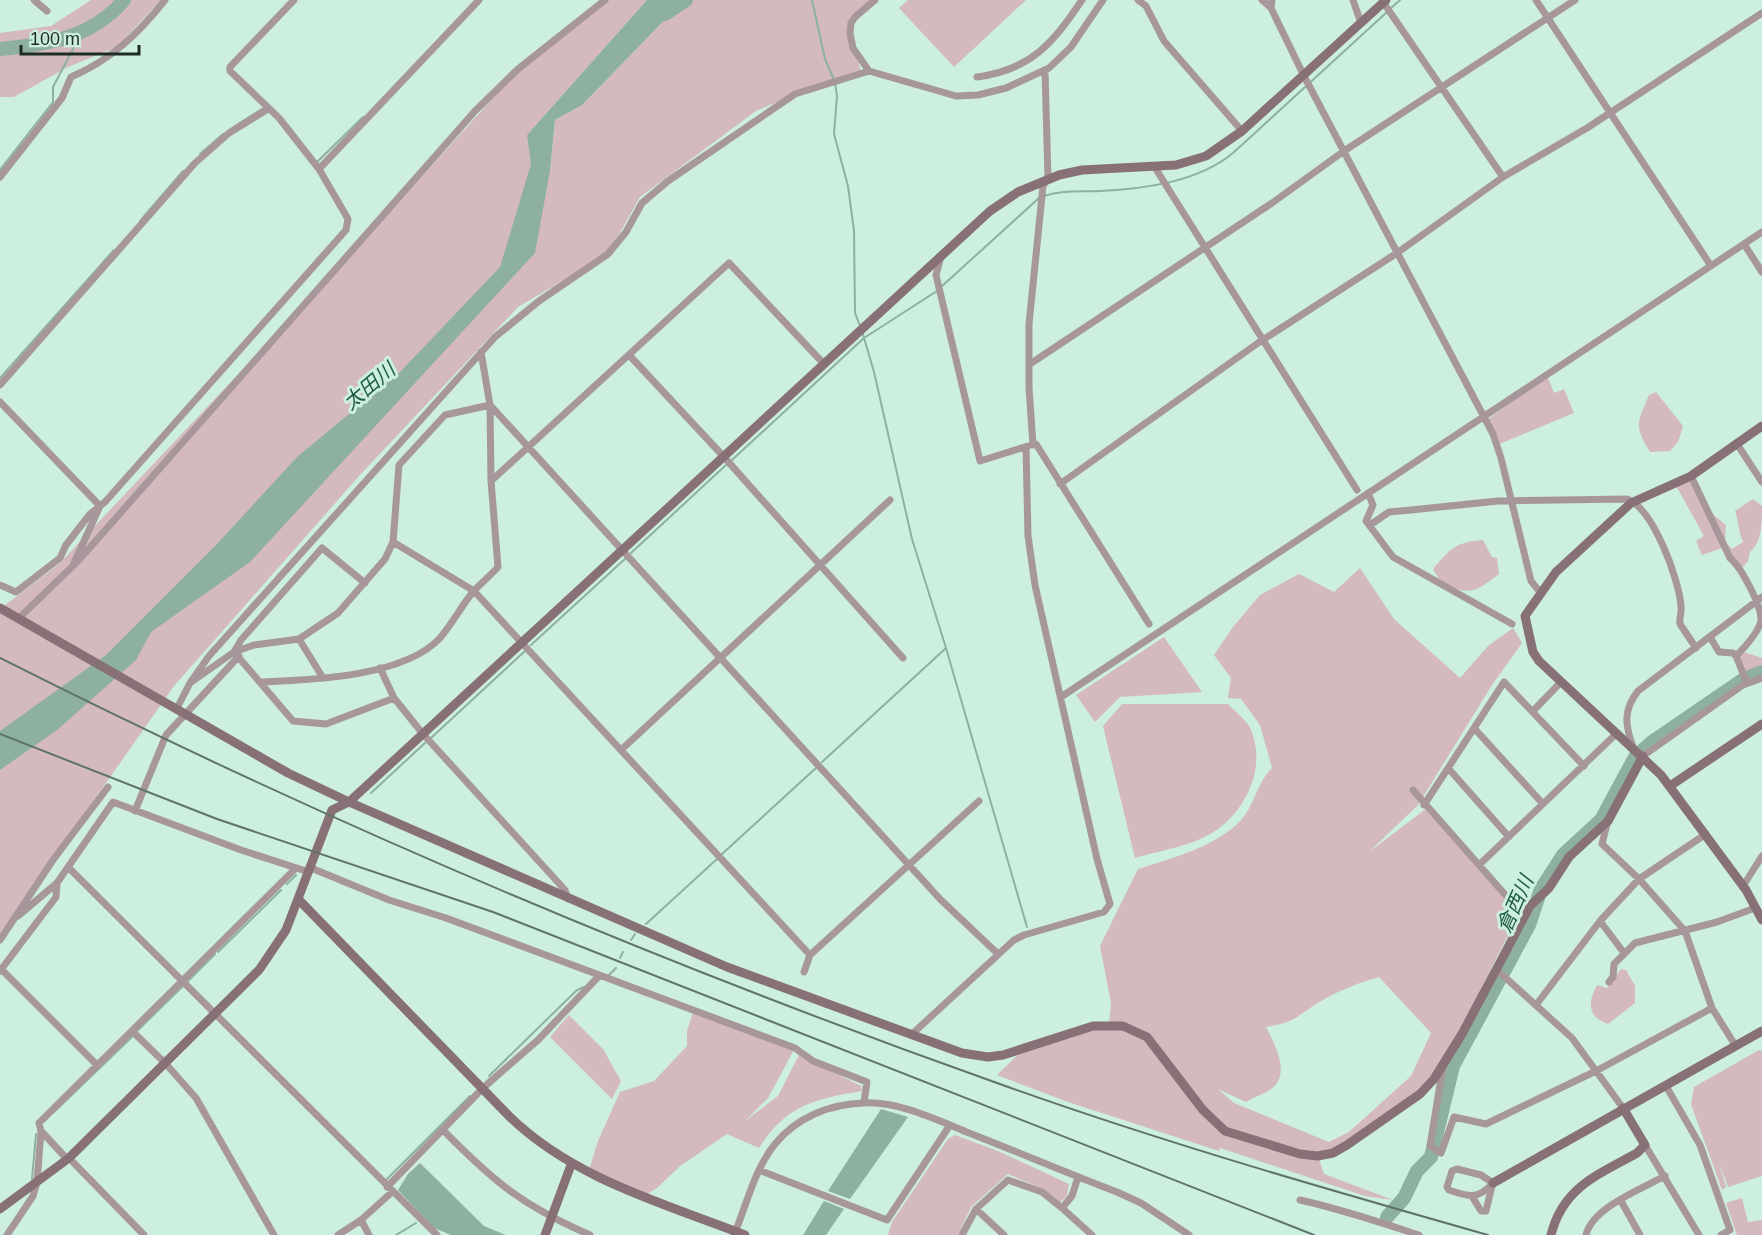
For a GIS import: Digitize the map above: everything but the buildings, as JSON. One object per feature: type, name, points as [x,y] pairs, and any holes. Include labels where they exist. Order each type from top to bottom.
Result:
[{"type":"street","points":[[34,0],[47,11]]},
{"type":"street","points":[[0,177],[62,98],[71,76],[95,67],[121,49],[165,0]]},
{"type":"street","points":[[0,585],[16,592],[58,560],[66,545],[90,514],[100,506],[346,230],[348,219],[319,169],[294,136],[231,75],[230,67],[294,0]]},
{"type":"street","points":[[319,169],[479,0]]},
{"type":"street","points":[[20,619],[72,568],[475,111],[525,63],[605,0]]},
{"type":"street","points":[[869,71],[853,48],[850,33],[855,18],[875,0]]},
{"type":"street","points":[[976,77],[996,75],[1042,51],[1058,36],[1082,0]]},
{"type":"street","points":[[180,709],[190,683],[208,656],[481,352],[524,313],[608,254],[626,232],[642,203],[668,181],[795,94],[869,71],[956,96],[978,95],[1006,88],[1044,71],[1071,46],[1103,0]]},
{"type":"street","points":[[1138,0],[1146,6],[1164,41],[1242,131]]},
{"type":"street","points":[[1262,0],[1272,4],[1304,76],[1484,416],[1501,458],[1531,581],[1540,592]]},
{"type":"street","points":[[1353,0],[1361,23]]},
{"type":"street","points":[[1536,0],[1711,266]]},
{"type":"street","points":[[1030,364],[1344,151],[1575,0]]},
{"type":"street","points":[[332,810],[349,802],[1004,200],[1048,178],[1082,170],[1176,165],[1206,156],[1242,131],[1385,1],[1503,177]]},
{"type":"street","points":[[1060,484],[1263,340],[1397,253],[1503,177],[1611,113],[1762,13]]},
{"type":"street","points":[[911,1035],[998,954],[1024,935],[1104,912],[1110,904],[1097,859],[1035,585],[1028,536],[1029,388],[1034,270],[1043,186],[1048,178],[1044,71]]},
{"type":"street","points":[[0,385],[195,163],[229,133],[268,109]]},
{"type":"street","points":[[1154,166],[1357,490]]},
{"type":"street","points":[[1061,697],[1762,232]]},
{"type":"street","points":[[1744,244],[1762,272]]},
{"type":"street","points":[[941,256],[936,275],[980,461],[1036,444],[1149,624]]},
{"type":"street","points":[[491,481],[729,263],[824,364]]},
{"type":"street","points":[[260,682],[323,678],[380,668],[414,656],[439,638],[474,591],[498,567],[491,481],[490,405],[481,352]]},
{"type":"street","points":[[630,356],[724,457],[903,658]]},
{"type":"street","points":[[0,402],[100,506]]},
{"type":"street","points":[[490,405],[940,899],[998,954]]},
{"type":"street","points":[[190,683],[254,645],[299,639],[338,613],[385,559],[393,542],[399,465],[444,415],[490,405]]},
{"type":"street","points":[[1762,426],[1691,476],[1633,501],[1581,546],[1540,592],[1525,615],[1533,652],[1561,682],[1643,756],[1670,786],[1743,886],[1762,920]]},
{"type":"street","points":[[1737,444],[1762,482]]},
{"type":"street","points":[[1691,476],[1730,558],[1736,563],[1760,599],[1761,619],[1756,631],[1736,656]]},
{"type":"street","points":[[1368,493],[1373,505],[1366,521],[1393,557],[1512,624]]},
{"type":"street","points":[[1370,525],[1389,512],[1498,501],[1512,503],[1627,499],[1633,501],[1651,521],[1665,553],[1678,587],[1681,605],[1680,624],[1696,648]]},
{"type":"street","points":[[621,750],[890,500]]},
{"type":"street","points":[[72,568],[100,506]]},
{"type":"street","points":[[393,542],[474,591],[810,955]]},
{"type":"street","points":[[135,811],[166,735],[236,654],[241,640],[322,548],[365,583]]},
{"type":"street","points":[[1633,747],[1627,730],[1625,713],[1638,691],[1760,599]]},
{"type":"street","points":[[0,608],[180,709],[288,773],[568,899],[727,967],[962,1053],[987,1057],[1093,1026],[1123,1026],[1147,1037],[1203,1110],[1225,1131],[1300,1154],[1318,1156],[1333,1153],[1420,1094],[1443,1066],[1533,902],[1549,888],[1569,857],[1608,821]]},
{"type":"street","points":[[1710,637],[1719,652],[1733,653],[1736,656],[1747,683]]},
{"type":"street","points":[[299,639],[323,678]]},
{"type":"street","points":[[236,654],[294,721],[326,724],[394,698]]},
{"type":"street","points":[[380,668],[394,698],[423,734],[565,890],[568,899]]},
{"type":"street","points":[[1735,1046],[1712,1008],[1684,931],[1639,879],[1602,844],[1608,821],[1643,756],[1747,683],[1762,678]]},
{"type":"street","points":[[1424,805],[1504,682],[1584,766]]},
{"type":"street","points":[[1533,711],[1561,682]]},
{"type":"street","points":[[1670,786],[1762,724]]},
{"type":"street","points":[[1474,728],[1543,804]]},
{"type":"street","points":[[1479,865],[1616,734]]},
{"type":"street","points":[[1448,768],[1509,837]]},
{"type":"street","points":[[0,940],[53,860],[108,788]]},
{"type":"street","points":[[0,1209],[68,1159],[216,1015],[268,959],[286,930],[299,900],[332,810],[322,788]]},
{"type":"street","points":[[1413,790],[1516,907]]},
{"type":"street","points":[[804,972],[810,955],[979,801]]},
{"type":"street","points":[[14,919],[57,883],[113,802],[241,850],[296,868],[310,870],[389,900],[447,918],[795,1048],[813,1061],[867,1082],[864,1102]]},
{"type":"street","points":[[1536,1005],[1600,921],[1639,879],[1706,834]]},
{"type":"street","points":[[1743,886],[1762,856]]},
{"type":"street","points":[[68,867],[434,1234]]},
{"type":"street","points":[[7,1235],[30,1204],[37,1182],[39,1123],[296,868]]},
{"type":"street","points":[[57,883],[56,897],[1,970],[97,1065]]},
{"type":"street","points":[[299,900],[526,1133],[572,1165],[738,1234],[759,1170],[774,1145],[795,1124],[823,1110],[864,1102],[891,1106],[950,1125],[1078,1177],[1141,1203],[1189,1235]]},
{"type":"street","points":[[1609,982],[1613,976],[1614,964],[1642,939],[1684,931],[1755,908]]},
{"type":"street","points":[[1600,921],[1624,953]]},
{"type":"street","points":[[1497,970],[1572,1038],[1623,1108],[1699,1235]]},
{"type":"street","points":[[338,1235],[361,1220],[483,1088],[538,1040],[599,976]]},
{"type":"street","points":[[1443,1066],[1430,1146],[1441,1154],[1454,1117],[1486,1124],[1596,1071],[1712,1008]]},
{"type":"street","points":[[132,1031],[196,1098],[274,1235]]},
{"type":"street","points":[[1493,1183],[1481,1175],[1457,1169],[1452,1171],[1447,1187],[1449,1190],[1473,1198],[1480,1196],[1493,1183],[1762,1031]]},
{"type":"street","points":[[1665,1086],[1700,1145],[1730,1230],[1721,1235]]},
{"type":"street","points":[[759,1170],[887,1220],[950,1125]]},
{"type":"street","points":[[443,1130],[489,1176],[518,1199],[551,1218],[591,1235]]},
{"type":"street","points":[[40,1131],[144,1235]]},
{"type":"street","points":[[1551,1235],[1563,1205],[1575,1190],[1586,1181],[1638,1153],[1645,1145]]},
{"type":"street","points":[[545,1235],[572,1165]]},
{"type":"street","points":[[1586,1235],[1588,1225],[1599,1213],[1665,1176]]},
{"type":"street","points":[[1062,1208],[1072,1196],[1078,1177]]},
{"type":"street","points":[[962,1235],[976,1209],[1008,1180],[1042,1192],[1092,1235]]},
{"type":"street","points":[[1473,1198],[1481,1211],[1486,1211],[1493,1183]]},
{"type":"street","points":[[1300,1200],[1352,1212],[1373,1222],[1419,1235]]},
{"type":"street","points":[[1621,1201],[1640,1235]]},
{"type":"street","points":[[976,1209],[1004,1235]]},
{"type":"street","points":[[361,1220],[369,1235]]},
{"type":"shaded area","points":[[91,0],[161,0],[117,47],[68,67],[14,97],[0,97],[0,33],[51,26]]},
{"type":"shaded area","points":[[606,0],[647,0],[527,135],[550,171],[555,120],[582,105],[684,0],[878,0],[851,23],[861,74],[807,89],[756,111],[640,197],[608,254],[518,307],[359,476],[174,686],[0,934],[0,609],[59,564],[342,264],[525,63]]},
{"type":"shaded area","points":[[647,0],[684,0],[582,105],[555,120],[550,171],[535,253],[250,562],[151,632],[136,660],[57,730],[0,770],[0,731],[106,655],[217,544],[297,457],[401,371],[500,267],[531,164],[527,135]]},
{"type":"shaded area","points":[[908,0],[1026,0],[954,67],[899,8]]},
{"type":"shaded area","points":[[1547,375],[1554,393],[1564,389],[1574,413],[1497,445],[1487,420]]},
{"type":"shaded area","points":[[1656,392],[1683,426],[1678,442],[1670,451],[1650,452],[1639,429],[1640,418],[1649,395]]},
{"type":"shaded area","points":[[1691,476],[1710,512],[1726,525],[1725,541],[1732,549],[1743,542],[1735,511],[1753,499],[1762,506],[1759,538],[1750,552],[1748,561],[1741,569],[1725,547],[1702,555],[1696,541],[1704,536],[1675,484]]},
{"type":"shaded area","points":[[1483,540],[1492,557],[1497,558],[1499,574],[1484,585],[1472,590],[1460,590],[1442,584],[1433,569],[1445,556],[1455,547],[1466,542]]},
{"type":"shaded area","points":[[1360,568],[1394,619],[1460,678],[1488,646],[1513,628],[1522,643],[1492,685],[1418,805],[1369,852],[1427,808],[1522,910],[1458,1036],[1431,1079],[1420,1092],[1379,1124],[1318,1156],[1324,1174],[1393,1200],[1365,1196],[1220,1148],[1219,1151],[1068,1102],[997,1075],[1025,1048],[1109,1024],[1111,1003],[1100,946],[1138,869],[1193,850],[1231,829],[1246,814],[1263,780],[1272,768],[1260,725],[1241,699],[1228,698],[1231,678],[1214,655],[1233,627],[1260,595],[1299,574],[1334,592]],"holes":[[[1379,977],[1431,1033],[1411,1076],[1349,1132],[1329,1142],[1234,1103],[1218,1089],[1246,1102],[1271,1089],[1277,1083],[1281,1067],[1277,1050],[1266,1027],[1290,1021],[1335,993]]]},
{"type":"shaded area","points":[[1164,637],[1202,692],[1120,697],[1095,722],[1076,695]]},
{"type":"shaded area","points":[[1741,651],[1762,658],[1762,680],[1747,683],[1736,656]]},
{"type":"shaded area","points":[[1122,704],[1228,704],[1246,721],[1255,742],[1255,770],[1246,797],[1229,820],[1199,840],[1135,858],[1103,726]]},
{"type":"shaded area","points":[[1621,969],[1626,970],[1635,986],[1635,1003],[1608,1024],[1593,1013],[1592,997],[1597,985],[1607,988]]},
{"type":"shaded area","points":[[694,1009],[795,1048],[768,1098],[745,1121],[778,1096],[799,1055],[861,1086],[862,1091],[830,1097],[803,1106],[780,1122],[759,1148],[727,1134],[680,1166],[657,1188],[644,1196],[588,1173],[598,1141],[620,1092],[654,1081],[687,1046],[687,1031]]},
{"type":"shaded area","points":[[569,1015],[603,1049],[621,1081],[612,1099],[550,1037]]},
{"type":"shaded area","points":[[1759,1050],[1762,1051],[1762,1176],[1728,1187],[1719,1163],[1726,1187],[1722,1190],[1691,1104],[1694,1087]]},
{"type":"shaded area","points":[[881,1109],[908,1117],[850,1199],[828,1191]]},
{"type":"shaded area","points":[[955,1135],[998,1151],[1069,1184],[1067,1196],[1060,1202],[1045,1190],[1008,1174],[971,1207],[958,1235],[888,1235],[892,1222],[948,1139]]},
{"type":"shaded area","points":[[420,1163],[484,1226],[506,1235],[451,1235],[434,1228],[398,1190],[408,1174]]},
{"type":"shaded area","points":[[1742,1198],[1748,1222],[1762,1220],[1762,1235],[1737,1235],[1726,1203]]},
{"type":"shaded area","points":[[824,1201],[844,1209],[826,1235],[803,1235]]},
{"type":"waterway","points":[[0,49],[51,42],[83,31],[111,13],[124,0]]},
{"type":"waterway","name":"太田川","points":[[665,14],[686,0]]},
{"type":"waterway","points":[[812,0],[825,59],[835,82],[837,96],[834,134],[848,186],[854,231],[855,313],[860,326]]},
{"type":"waterway","points":[[1391,8],[1400,0]]},
{"type":"waterway","points":[[1044,196],[1065,192],[1152,186],[1187,177],[1219,163],[1233,153],[1387,12]]},
{"type":"waterway","points":[[0,170],[53,102],[53,87],[82,32]]},
{"type":"waterway","points":[[235,126],[265,107]]},
{"type":"waterway","points":[[317,162],[363,117]]},
{"type":"waterway","points":[[200,154],[223,134]]},
{"type":"waterway","points":[[140,221],[183,171]]},
{"type":"waterway","points":[[941,287],[1039,198]]},
{"type":"waterway","points":[[0,378],[114,250]]},
{"type":"waterway","points":[[732,460],[864,338],[937,291]]},
{"type":"waterway","points":[[862,331],[874,372],[912,539],[1027,927]]},
{"type":"waterway","points":[[631,553],[726,465]]},
{"type":"waterway","points":[[531,645],[626,558]]},
{"type":"waterway","points":[[822,762],[946,648]]},
{"type":"waterway","points":[[431,738],[525,651]]},
{"type":"waterway","name":"倉西川","points":[[1387,1217],[1404,1198],[1417,1171],[1431,1157],[1453,1066],[1529,925],[1541,889],[1563,855],[1601,820],[1635,757],[1652,742],[1744,679],[1762,672]]},
{"type":"waterway","points":[[371,793],[425,743]]},
{"type":"waterway","points":[[722,854],[817,767]]},
{"type":"waterway","points":[[646,924],[717,859]]},
{"type":"waterway","points":[[287,884],[296,875]]},
{"type":"waterway","points":[[218,952],[281,890]]},
{"type":"waterway","points":[[631,940],[635,934]]},
{"type":"waterway","points":[[620,958],[623,952]]},
{"type":"waterway","points":[[187,982],[215,954]]},
{"type":"waterway","points":[[609,975],[616,968]]},
{"type":"waterway","points":[[137,1031],[183,986]]},
{"type":"waterway","points":[[489,1076],[577,990],[584,987]]},
{"type":"waterway","points":[[54,1112],[134,1035]]},
{"type":"waterway","points":[[386,1180],[470,1096]]},
{"type":"waterway","points":[[32,1179],[36,1134]]},
{"type":"waterway","points":[[396,1235],[416,1223]]},
{"type":"railway","points":[[0,658],[244,776],[367,832],[617,938],[743,988],[870,1037],[1118,1125],[1303,1182],[1488,1235]]},
{"type":"railway","points":[[0,734],[217,819],[493,912],[1314,1235]]}]
